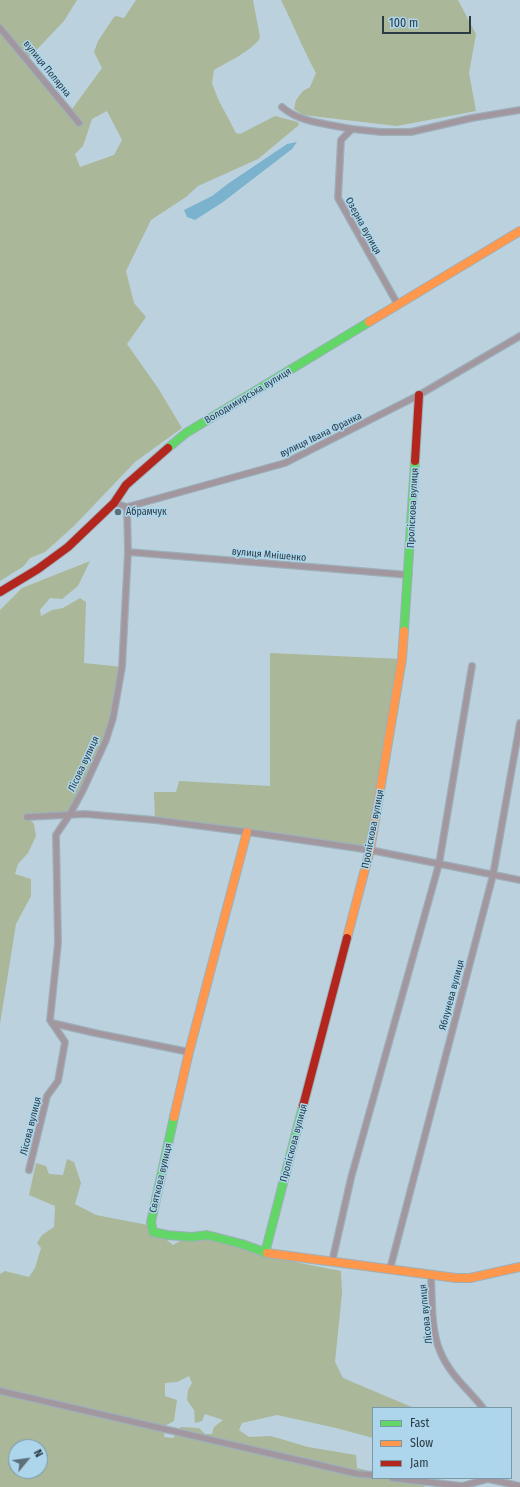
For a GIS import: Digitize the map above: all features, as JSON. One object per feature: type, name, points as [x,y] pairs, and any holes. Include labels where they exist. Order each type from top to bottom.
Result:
[{"type":"street","name":"вулиця Полярна","points":[[0,28],[79,123]]},
{"type":"street","points":[[282,107],[290,113],[302,118],[352,129],[381,132],[411,132],[472,118],[520,110]]},
{"type":"street","name":"Озерна вулиця","points":[[352,129],[341,140],[338,198],[398,305]]},
{"type":"street","name":"Володимирська вулиця","points":[[0,592],[38,569],[68,547],[114,503],[126,485],[186,433],[520,231]]},
{"type":"street","name":"вулиця Івана Франка","points":[[127,507],[285,463],[419,395],[520,336]]},
{"type":"street","name":"Проліскова вулиця","points":[[265,1253],[370,850],[402,659],[409,575],[419,395]]},
{"type":"street","points":[[114,503],[127,507]]},
{"type":"street","name":"Лісова вулиця","points":[[29,1170],[47,1096],[58,1081],[65,1042],[50,1020],[58,943],[56,835],[70,814],[100,753],[113,718],[122,667],[128,552],[127,507]]},
{"type":"street","name":"вулиця Мнішенко","points":[[128,552],[409,575]]},
{"type":"street","points":[[332,1262],[351,1178],[439,864],[472,666]]},
{"type":"street","name":"Яблунева вулиця","points":[[390,1269],[493,875],[520,723]]},
{"type":"street","points":[[27,817],[85,814],[155,820],[370,850],[520,880]]},
{"type":"street","name":"Святкова вулиця","points":[[247,832],[189,1052],[150,1222],[153,1232],[192,1237],[207,1235],[242,1244],[265,1253],[470,1278],[520,1267]]},
{"type":"street","points":[[52,1023],[189,1052]]},
{"type":"street","name":"Лісова вулиця","points":[[431,1274],[434,1327],[440,1351],[463,1386],[482,1407]]},
{"type":"street","points":[[0,1391],[220,1443],[372,1476]]},
{"type":"street","points":[[401,1479],[462,1486],[485,1479]]},
{"type":"street","points":[[492,1479],[520,1486]]},
{"type":"green space","points":[[0,0],[77,0],[64,21],[24,63],[70,112],[102,68],[94,52],[98,41],[114,17],[124,18],[136,0],[253,0],[260,37],[258,41],[247,51],[214,70],[212,83],[218,99],[236,133],[240,134],[275,116],[298,122],[299,125],[258,159],[198,186],[186,197],[151,220],[126,271],[134,303],[146,317],[127,344],[158,388],[182,428],[135,462],[74,526],[45,552],[30,558],[24,566],[0,581]],"holes":[[[107,111],[122,140],[114,155],[80,167],[75,154],[83,146],[92,119]]]},
{"type":"green space","points":[[281,0],[458,0],[476,34],[469,73],[476,111],[397,126],[303,115],[294,109],[296,100],[303,91],[310,87],[316,73]]},
{"type":"green space","points":[[90,561],[78,586],[62,599],[50,598],[40,610],[41,616],[52,610],[63,608],[80,598],[86,602],[84,663],[122,667],[113,718],[70,814],[28,817],[34,824],[36,836],[28,853],[18,864],[15,874],[31,879],[31,896],[16,924],[0,1024],[0,610],[22,588]]},
{"type":"green space","points":[[270,653],[402,659],[370,850],[155,820],[154,792],[176,792],[179,781],[270,786]]},
{"type":"green space","points":[[67,1159],[74,1162],[81,1183],[75,1204],[96,1215],[148,1225],[173,1245],[192,1234],[300,1263],[341,1271],[342,1293],[335,1362],[343,1378],[412,1407],[372,1407],[372,1438],[277,1415],[242,1423],[239,1430],[249,1437],[271,1436],[308,1447],[356,1455],[357,1468],[372,1472],[372,1479],[400,1479],[425,1486],[0,1487],[0,1274],[5,1271],[29,1277],[35,1268],[41,1248],[37,1243],[42,1235],[54,1227],[55,1206],[29,1195],[36,1163],[46,1166],[49,1174],[63,1175]],"holes":[[[189,1376],[192,1383],[188,1390],[187,1400],[194,1410],[195,1423],[202,1421],[205,1414],[223,1420],[214,1427],[212,1434],[205,1434],[199,1428],[181,1427],[173,1438],[164,1437],[165,1426],[174,1421],[177,1400],[165,1396],[165,1383],[177,1382]]]},
{"type":"water","points":[[297,142],[292,149],[223,202],[195,220],[187,217],[184,210],[212,196],[287,144]]},
{"type":"traffic: fast","points":[[168,448],[186,433],[369,322]]},
{"type":"traffic: fast","points":[[404,631],[415,461]]},
{"type":"traffic: fast","points":[[265,1253],[303,1106]]},
{"type":"traffic: fast","points":[[174,1117],[151,1222],[153,1232],[192,1237],[207,1235],[242,1244],[267,1253]]},
{"type":"traffic: slow","points":[[369,322],[520,231]]},
{"type":"traffic: slow","points":[[347,938],[370,850],[402,659],[404,631]]},
{"type":"traffic: slow","points":[[174,1117],[189,1052],[247,832]]},
{"type":"traffic: slow","points":[[267,1253],[456,1278],[470,1278],[520,1267]]},
{"type":"traffic: jam","points":[[415,461],[419,395]]},
{"type":"traffic: jam","points":[[0,592],[38,569],[68,547],[114,503],[126,485],[168,448]]},
{"type":"traffic: jam","points":[[303,1106],[347,938]]},
{"type":"place","name":"Абрамчук","points":[[118,512]]}]
